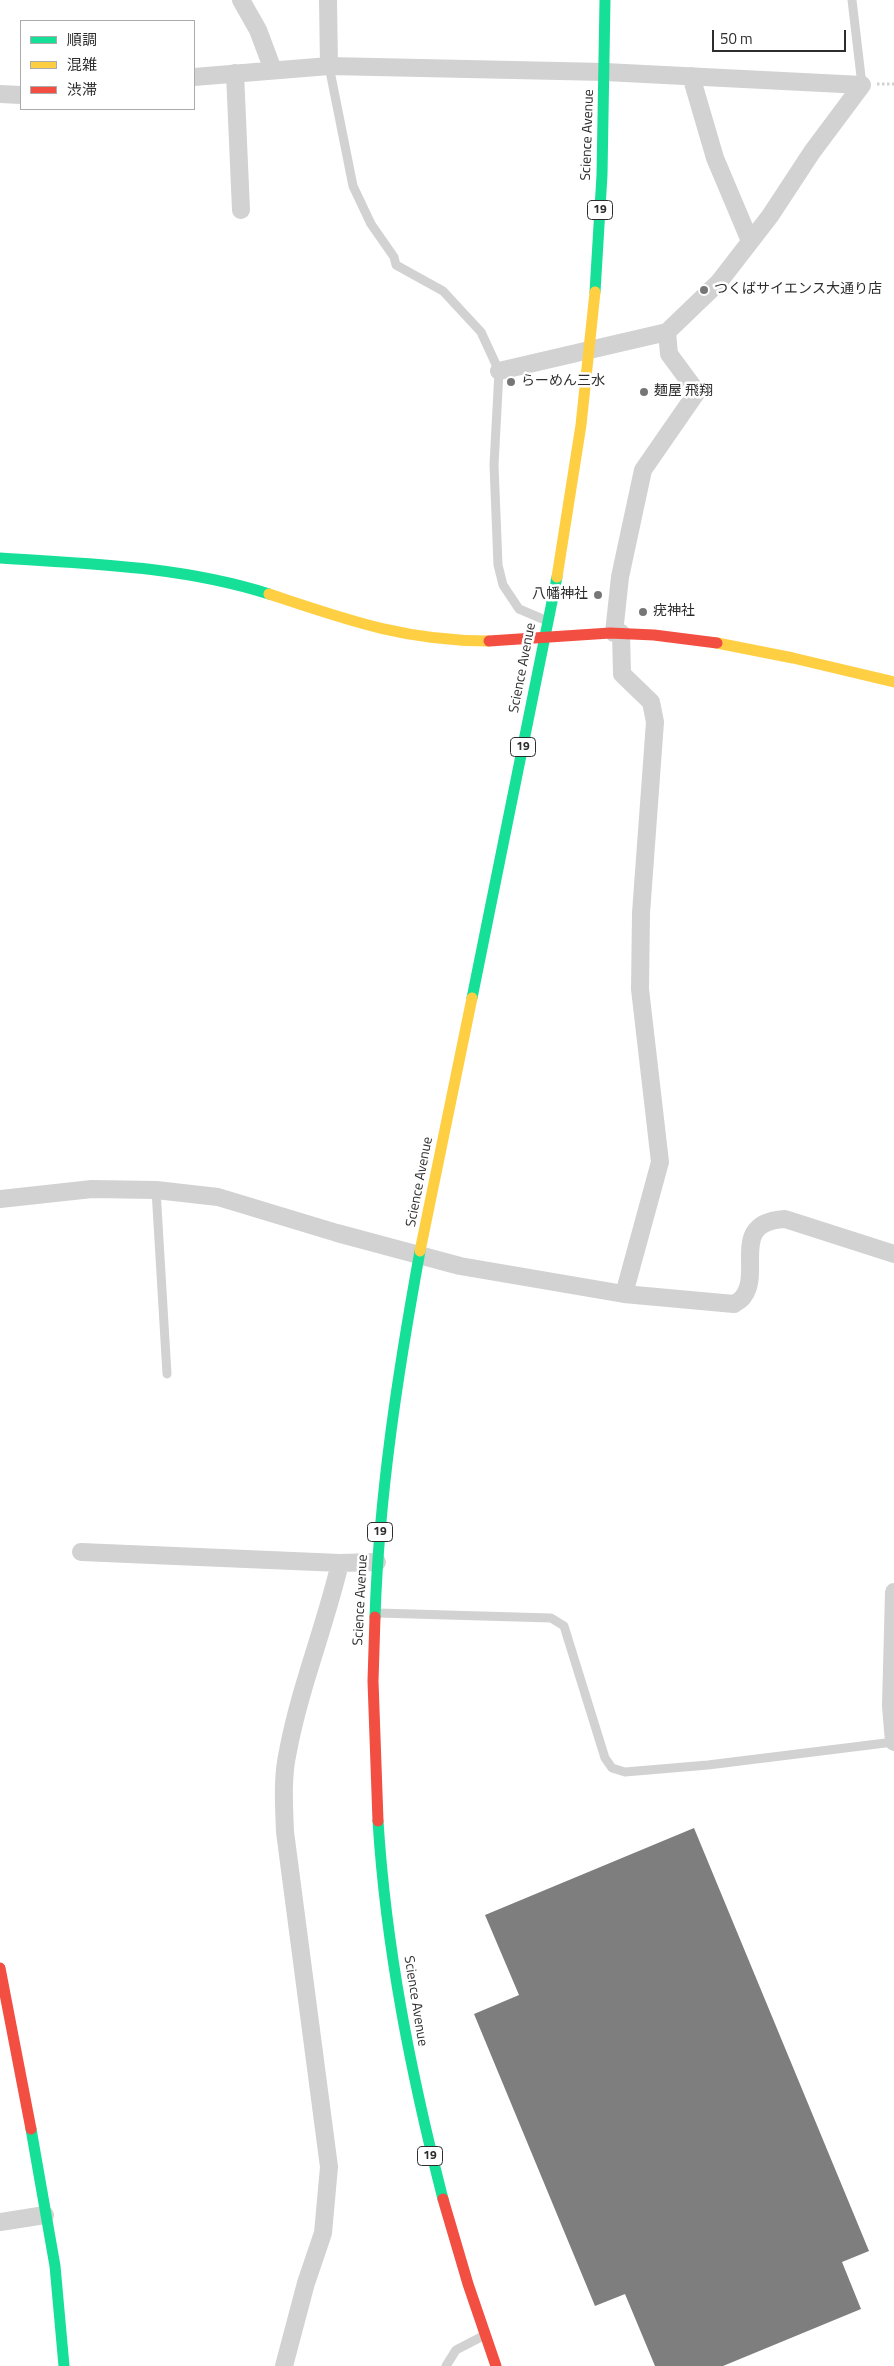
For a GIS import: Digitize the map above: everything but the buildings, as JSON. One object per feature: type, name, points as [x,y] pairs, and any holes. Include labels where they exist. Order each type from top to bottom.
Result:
[{"type":"main road","name":"Science Avenue","points":[[496,2366],[453,2237],[426,2137],[406,2037],[390,1939],[376,1787],[372,1684],[375,1613],[391,1424],[421,1256],[548,622],[590,351],[600,228],[605,72],[605,0]]},
{"type":"main road","points":[[0,558],[167,570],[223,580],[364,625],[412,636],[507,641],[544,639],[580,634],[618,633],[709,643],[803,660],[894,682]]},
{"type":"main road","points":[[0,1968],[45,2215],[62,2321],[64,2366]]},
{"type":"street","points":[[241,0],[258,30],[274,70]]},
{"type":"street","points":[[328,0],[329,66]]},
{"type":"street","points":[[195,77],[329,66],[605,72],[862,85]]},
{"type":"street","points":[[235,73],[241,210]]},
{"type":"street","points":[[691,76],[715,158],[750,241]]},
{"type":"street","points":[[499,371],[667,332],[719,282],[862,85]]},
{"type":"street","points":[[0,94],[20,95]]},
{"type":"street","points":[[624,1294],[660,1162],[640,989],[641,913],[655,722],[651,702],[622,674],[618,633],[620,578],[643,470],[696,392],[669,354],[667,332]]},
{"type":"street","points":[[0,1199],[92,1189],[156,1190],[218,1197],[460,1266],[624,1294],[734,1304],[744,1296],[749,1279],[750,1241],[760,1227],[772,1220],[785,1219],[894,1254]]},
{"type":"street","points":[[81,1552],[340,1564],[378,1562]]},
{"type":"street","points":[[284,2366],[306,2283],[323,2233],[329,2167],[285,1832],[284,1790],[287,1753],[302,1691],[333,1596],[340,1564]]},
{"type":"street","points":[[894,1592],[891,1706],[894,1742]]},
{"type":"street","points":[[0,2222],[45,2215]]},
{"type":"lane","points":[[852,0],[862,85]]},
{"type":"lane","points":[[329,66],[353,186],[371,224],[394,257],[396,265],[443,291],[481,332],[499,371],[494,465],[498,566],[503,585],[519,608],[548,622]]},
{"type":"lane","points":[[156,1190],[167,1374]]},
{"type":"lane","points":[[375,1613],[551,1618],[564,1626],[605,1758],[612,1768],[625,1772],[708,1765],[894,1742]]},
{"type":"lane","points":[[446,2366],[456,2350],[485,2335]]},
{"type":"traffic: fast","points":[[595,292],[602,175],[605,0]]},
{"type":"traffic: fast","points":[[0,558],[169,572],[203,577],[269,594]]},
{"type":"traffic: fast","points":[[472,998],[557,577]]},
{"type":"traffic: fast","points":[[375,1617],[385,1479],[404,1342],[420,1251]]},
{"type":"traffic: fast","points":[[378,1821],[387,1916],[410,2058],[443,2199]]},
{"type":"traffic: fast","points":[[31,2129],[55,2266],[64,2366]]},
{"type":"traffic: slow","points":[[557,577],[581,425],[595,292]]},
{"type":"traffic: slow","points":[[269,594],[351,620],[403,633],[459,640],[489,641]]},
{"type":"traffic: slow","points":[[717,643],[793,658],[894,682]]},
{"type":"traffic: slow","points":[[420,1251],[472,998]]},
{"type":"traffic: jam","points":[[489,641],[610,633],[654,635],[717,643]]},
{"type":"traffic: jam","points":[[375,1617],[373,1681],[378,1821]]},
{"type":"traffic: jam","points":[[0,1968],[31,2129]]},
{"type":"traffic: jam","points":[[443,2199],[468,2284],[496,2366]]},
{"type":"place","name":"つくばサイエンス大通り店","points":[[704,290]]},
{"type":"place","name":"らーめん三水","points":[[511,382]]},
{"type":"place","name":"麺屋 飛翔","points":[[644,392]]},
{"type":"place","name":"八幡神社","points":[[598,595]]},
{"type":"place","name":"疣神社","points":[[643,612]]}]
